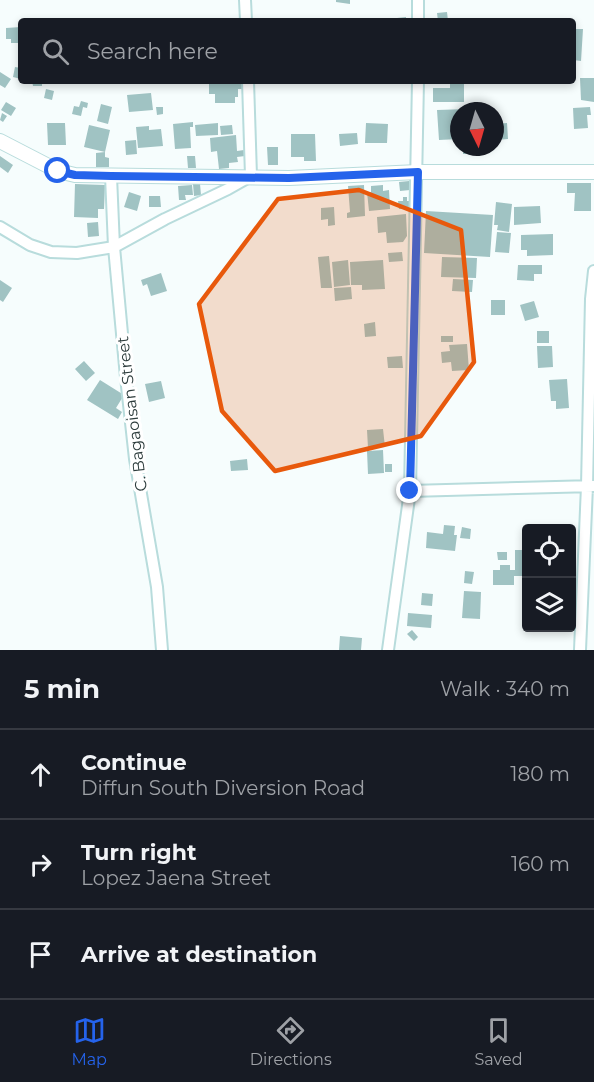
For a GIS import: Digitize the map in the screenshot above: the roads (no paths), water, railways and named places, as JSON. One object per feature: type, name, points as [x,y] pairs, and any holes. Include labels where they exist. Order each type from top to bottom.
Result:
[{"type":"street","points":[[245,0],[246,18]]},
{"type":"street","points":[[418,0],[418,18]]},
{"type":"street","points":[[248,84],[251,176]]},
{"type":"street","points":[[388,650],[410,491],[418,84]]},
{"type":"street","points":[[0,141],[58,171],[75,175],[289,178],[418,172],[594,172]]},
{"type":"street","name":"C. Bagaoisan Street","points":[[111,176],[114,247],[135,459],[157,587],[162,650]]},
{"type":"street","points":[[0,226],[30,245],[51,252],[77,253],[114,247],[251,176]]},
{"type":"street","points":[[579,650],[591,486],[591,299],[594,271]]},
{"type":"street","points":[[410,491],[591,486]]}]
